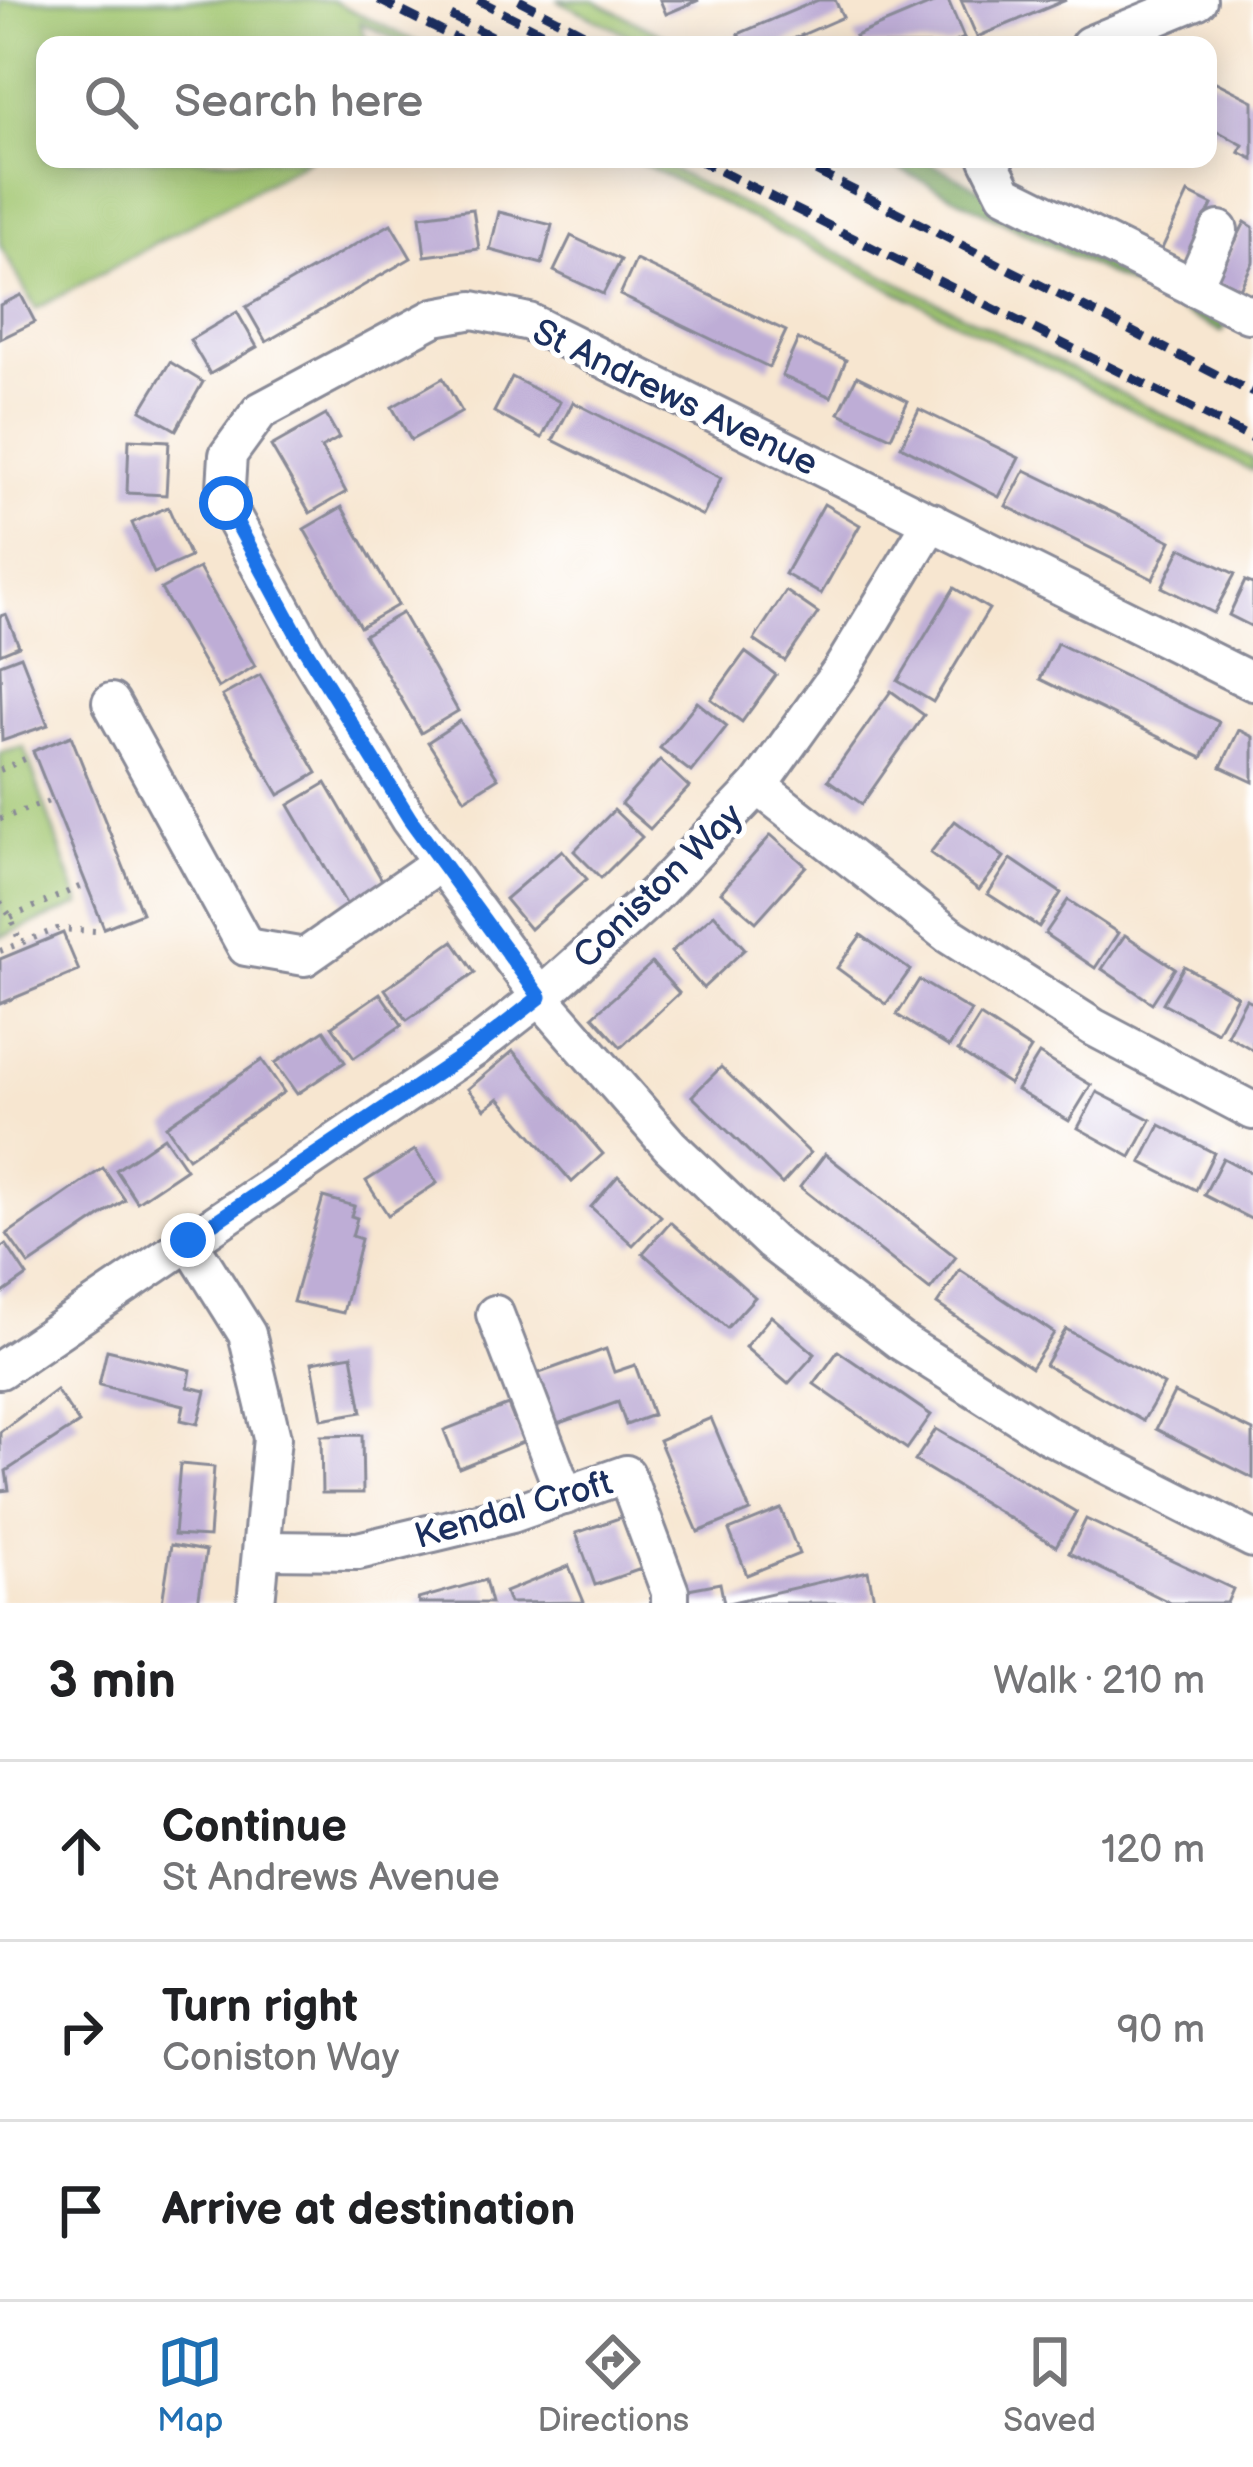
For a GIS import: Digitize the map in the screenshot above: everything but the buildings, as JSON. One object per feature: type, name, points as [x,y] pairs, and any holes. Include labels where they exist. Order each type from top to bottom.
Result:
[{"type":"street","points":[[1111,36],[1198,0]]},
{"type":"street","points":[[992,168],[1005,193],[1248,314]]},
{"type":"street","points":[[1193,286],[1219,230]]},
{"type":"street","name":"St Andrews Avenue","points":[[1253,682],[529,322],[473,310],[435,317],[260,411],[228,455],[226,503],[305,649],[410,819],[540,997],[687,1162],[771,1242],[900,1342],[1048,1435],[1253,1539]]},
{"type":"street","name":"Coniston Way","points":[[0,1370],[476,1047],[654,895],[758,786],[842,669],[932,521]]},
{"type":"street","points":[[111,701],[246,947],[305,957],[441,862]]},
{"type":"street","points":[[758,786],[949,935],[1093,1027],[1253,1111]]},
{"type":"street","points":[[188,1240],[248,1334],[272,1438],[256,1603]]},
{"type":"street","points":[[495,1314],[565,1496]]},
{"type":"street","name":"Kendal Croft","points":[[264,1550],[358,1551],[512,1514],[626,1474],[670,1603]]},
{"type":"path","points":[[0,770],[34,755]]},
{"type":"path","points":[[0,820],[52,800]]},
{"type":"path","points":[[11,917],[86,884]]},
{"type":"path","points":[[0,902],[20,944]]},
{"type":"path","points":[[0,952],[57,929],[96,931]]},
{"type":"green space","points":[[0,0],[331,0],[404,36],[389,36],[360,22],[365,36],[36,36],[36,168],[294,168],[36,309],[0,245]]},
{"type":"green space","points":[[557,0],[593,0],[664,36],[630,36]]},
{"type":"green space","points":[[651,168],[668,168],[1253,459],[1253,471]]},
{"type":"green space","points":[[897,168],[939,168],[1230,318],[1222,332]]},
{"type":"green space","points":[[24,747],[80,905],[0,937],[0,753]]},
{"type":"railway","points":[[379,0],[451,36]]},
{"type":"railway","points":[[478,0],[549,36]]},
{"type":"railway","points":[[519,0],[589,36]]},
{"type":"railway","points":[[451,16],[491,36]]},
{"type":"railway","points":[[714,168],[1253,439]]},
{"type":"railway","points":[[810,168],[1253,393]]},
{"type":"route","points":[[188,1240],[476,1047],[540,997],[410,819],[305,649],[226,503]]}]
